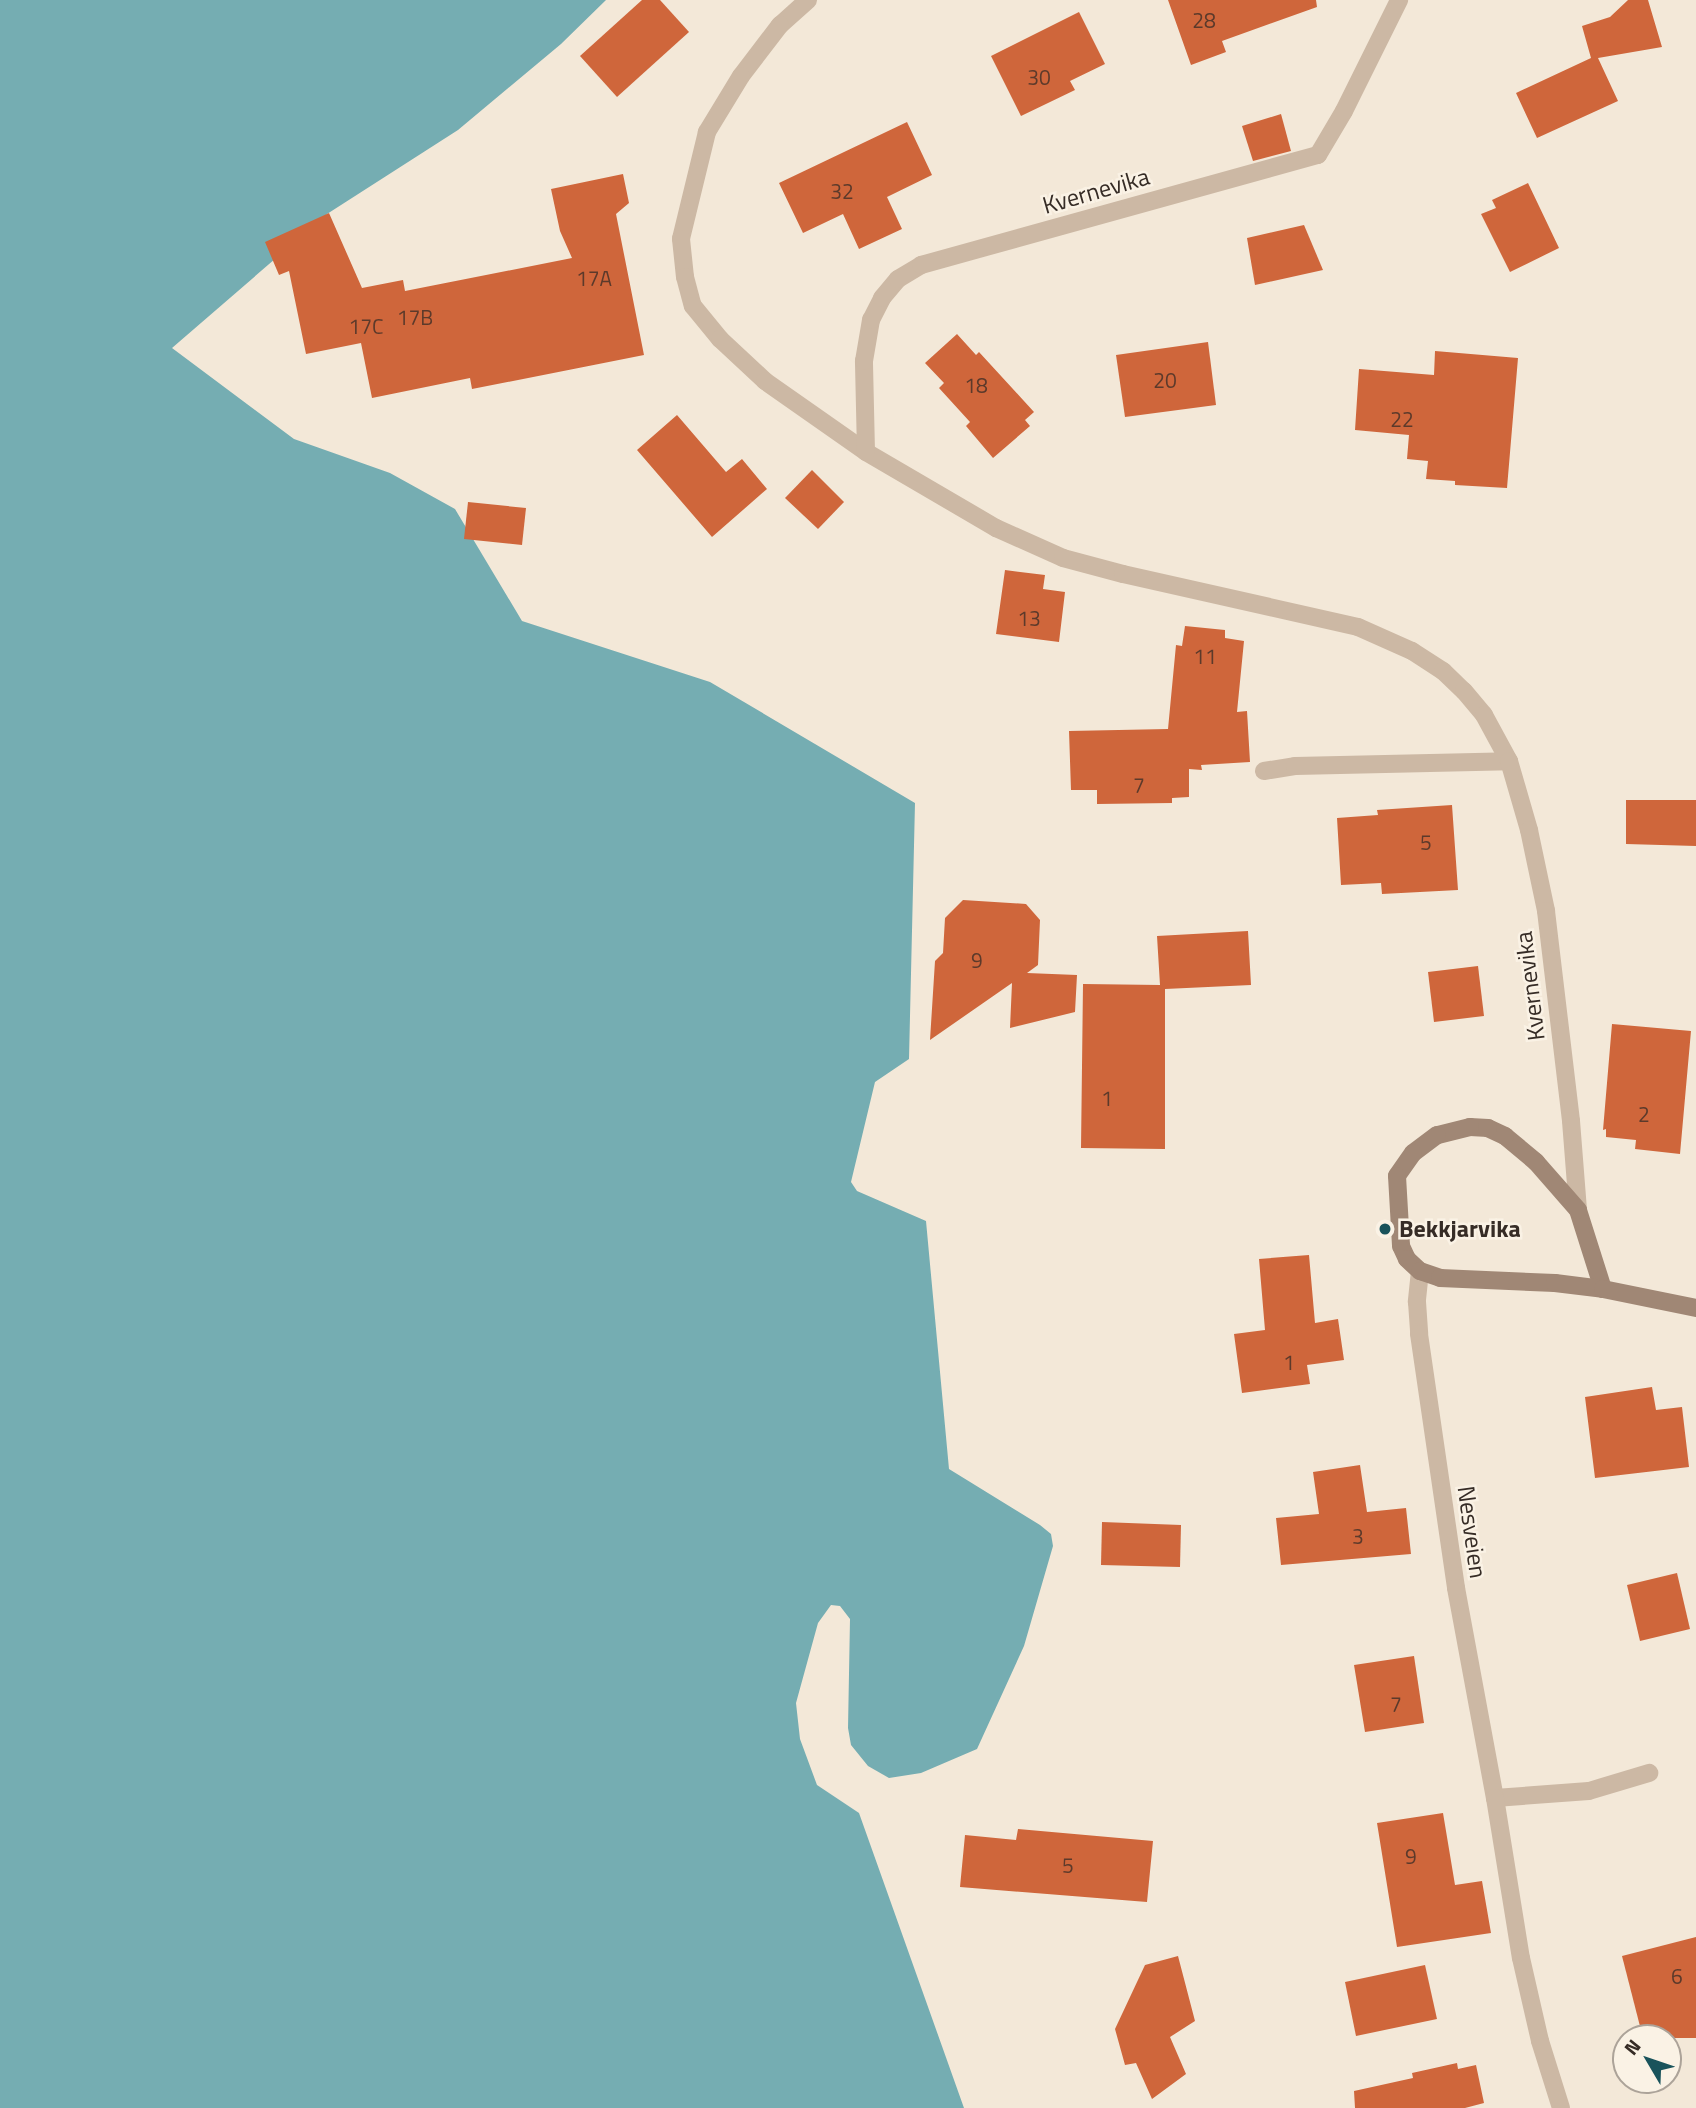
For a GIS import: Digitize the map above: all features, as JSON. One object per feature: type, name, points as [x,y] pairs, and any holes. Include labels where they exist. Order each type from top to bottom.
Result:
[{"type":"street","name":"Kvernevika","points":[[808,0],[780,25],[741,76],[707,132],[681,239],[685,276],[693,306],[720,339],[765,381],[866,452],[996,528],[1063,558],[1123,575],[1358,627],[1412,651],[1443,671],[1464,691],[1484,715],[1509,761],[1530,831],[1546,911],[1571,1121],[1578,1210]]},
{"type":"street","name":"Kvernevika","points":[[866,452],[864,361],[871,320],[881,298],[898,279],[921,265],[1318,155],[1344,111],[1399,0]]},
{"type":"street","points":[[1264,771],[1295,766],[1509,761]]},
{"type":"street","points":[[1602,1289],[1578,1210],[1536,1162],[1505,1136],[1488,1128],[1469,1127],[1437,1135],[1413,1153],[1397,1176],[1401,1246],[1407,1259],[1420,1271],[1440,1278],[1555,1283],[1602,1289],[1696,1308]]},
{"type":"street","name":"Nesveien","points":[[1420,1271],[1417,1302],[1419,1334],[1456,1588],[1496,1798],[1521,1958],[1540,2041],[1562,2108]]},
{"type":"street","points":[[1496,1798],[1589,1791],[1649,1773]]},
{"type":"water","points":[[0,0],[606,0],[561,44],[458,130],[327,214],[172,348],[294,439],[390,473],[455,509],[522,621],[710,682],[915,803],[909,1059],[875,1082],[851,1182],[857,1191],[926,1221],[949,1469],[1040,1525],[1051,1534],[1053,1546],[1024,1646],[977,1749],[921,1773],[889,1778],[868,1766],[851,1745],[848,1728],[850,1619],[840,1606],[831,1605],[818,1623],[796,1703],[800,1739],[817,1785],[859,1813],[964,2108],[0,2108]]},
{"type":"building","points":[[642,0],[660,0],[689,32],[617,97],[580,56]]},
{"type":"building","points":[[1168,0],[1316,0],[1317,7],[1222,41],[1226,52],[1191,65]]},
{"type":"building","points":[[1628,0],[1648,0],[1662,47],[1598,58],[1618,101],[1537,138],[1516,93],[1591,58],[1582,26],[1610,17]]},
{"type":"building","points":[[1079,12],[1105,64],[1070,81],[1075,90],[1021,116],[991,56]]},
{"type":"building","points":[[1281,114],[1291,151],[1253,161],[1242,126]]},
{"type":"building","points":[[907,122],[932,175],[887,197],[902,229],[859,249],[843,214],[803,233],[779,183]]},
{"type":"building","points":[[623,174],[629,203],[616,214],[644,355],[472,389],[470,378],[372,398],[361,343],[306,354],[289,271],[279,275],[265,242],[329,213],[362,288],[403,280],[405,291],[572,258],[560,231],[551,189]]},
{"type":"building","points":[[1528,183],[1559,248],[1510,272],[1481,214],[1496,208],[1492,200]]},
{"type":"building","points":[[1304,225],[1323,270],[1255,285],[1247,238]]},
{"type":"building","points":[[957,334],[976,355],[979,352],[1034,412],[1025,420],[1030,426],[993,458],[966,426],[970,422],[939,388],[944,383],[925,363]]},
{"type":"building","points":[[1208,342],[1216,405],[1125,417],[1116,355]]},
{"type":"building","points":[[1435,351],[1518,358],[1507,488],[1455,485],[1455,481],[1426,479],[1428,461],[1407,459],[1409,435],[1355,430],[1359,369],[1434,375]]},
{"type":"building","points":[[677,415],[726,472],[742,459],[767,489],[712,537],[637,450]]},
{"type":"building","points":[[812,470],[844,502],[818,529],[785,498]]},
{"type":"building","points":[[468,502],[526,508],[522,545],[464,539]]},
{"type":"building","points":[[1005,570],[1045,575],[1043,589],[1065,592],[1059,642],[996,634]]},
{"type":"building","points":[[1185,626],[1225,630],[1225,638],[1244,641],[1237,712],[1247,711],[1250,762],[1201,765],[1202,770],[1189,769],[1189,797],[1172,798],[1172,803],[1097,804],[1097,790],[1071,790],[1069,731],[1168,729],[1176,645],[1182,646]]},
{"type":"building","points":[[1626,800],[1696,800],[1696,846],[1626,844]]},
{"type":"building","points":[[1452,805],[1458,890],[1382,894],[1381,883],[1341,885],[1337,818],[1378,815],[1377,810]]},
{"type":"building","points":[[963,900],[1026,904],[1040,920],[1038,965],[1027,973],[1077,975],[1075,1012],[1010,1028],[1012,983],[930,1040],[935,961],[943,953],[945,918]]},
{"type":"building","points":[[1248,931],[1251,985],[1165,989],[1165,1149],[1081,1148],[1083,984],[1160,985],[1157,936]]},
{"type":"building","points":[[1478,966],[1484,1016],[1434,1022],[1428,972]]},
{"type":"building","points":[[1612,1024],[1691,1031],[1680,1154],[1635,1149],[1636,1140],[1606,1137],[1606,1129],[1603,1130]]},
{"type":"building","points":[[1309,1255],[1315,1323],[1338,1319],[1344,1360],[1307,1365],[1310,1384],[1242,1393],[1234,1334],[1265,1330],[1259,1259]]},
{"type":"building","points":[[1652,1387],[1656,1410],[1682,1407],[1689,1467],[1595,1478],[1585,1397]]},
{"type":"building","points":[[1360,1465],[1367,1512],[1406,1508],[1411,1554],[1281,1565],[1276,1518],[1319,1514],[1313,1472]]},
{"type":"building","points":[[1102,1522],[1181,1525],[1180,1567],[1101,1565]]},
{"type":"building","points":[[1677,1573],[1690,1629],[1640,1641],[1627,1585]]},
{"type":"building","points":[[1414,1656],[1424,1723],[1365,1732],[1354,1665]]},
{"type":"building","points":[[1443,1813],[1455,1885],[1482,1881],[1491,1933],[1397,1947],[1377,1823]]},
{"type":"building","points":[[1018,1829],[1153,1841],[1147,1902],[960,1887],[965,1835],[1016,1840]]},
{"type":"building","points":[[1696,1937],[1696,2038],[1682,2038],[1682,2024],[1639,2024],[1622,1956]]},
{"type":"building","points":[[1178,1956],[1195,2021],[1170,2037],[1186,2074],[1152,2099],[1136,2063],[1125,2065],[1115,2029],[1145,1965]]},
{"type":"building","points":[[1425,1965],[1437,2019],[1356,2036],[1345,1982]]},
{"type":"building","points":[[1457,2063],[1458,2069],[1476,2065],[1484,2103],[1465,2108],[1355,2108],[1354,2091],[1413,2078],[1412,2073]]},
{"type":"place","name":"Bekkjarvika","points":[[1385,1229]]}]
